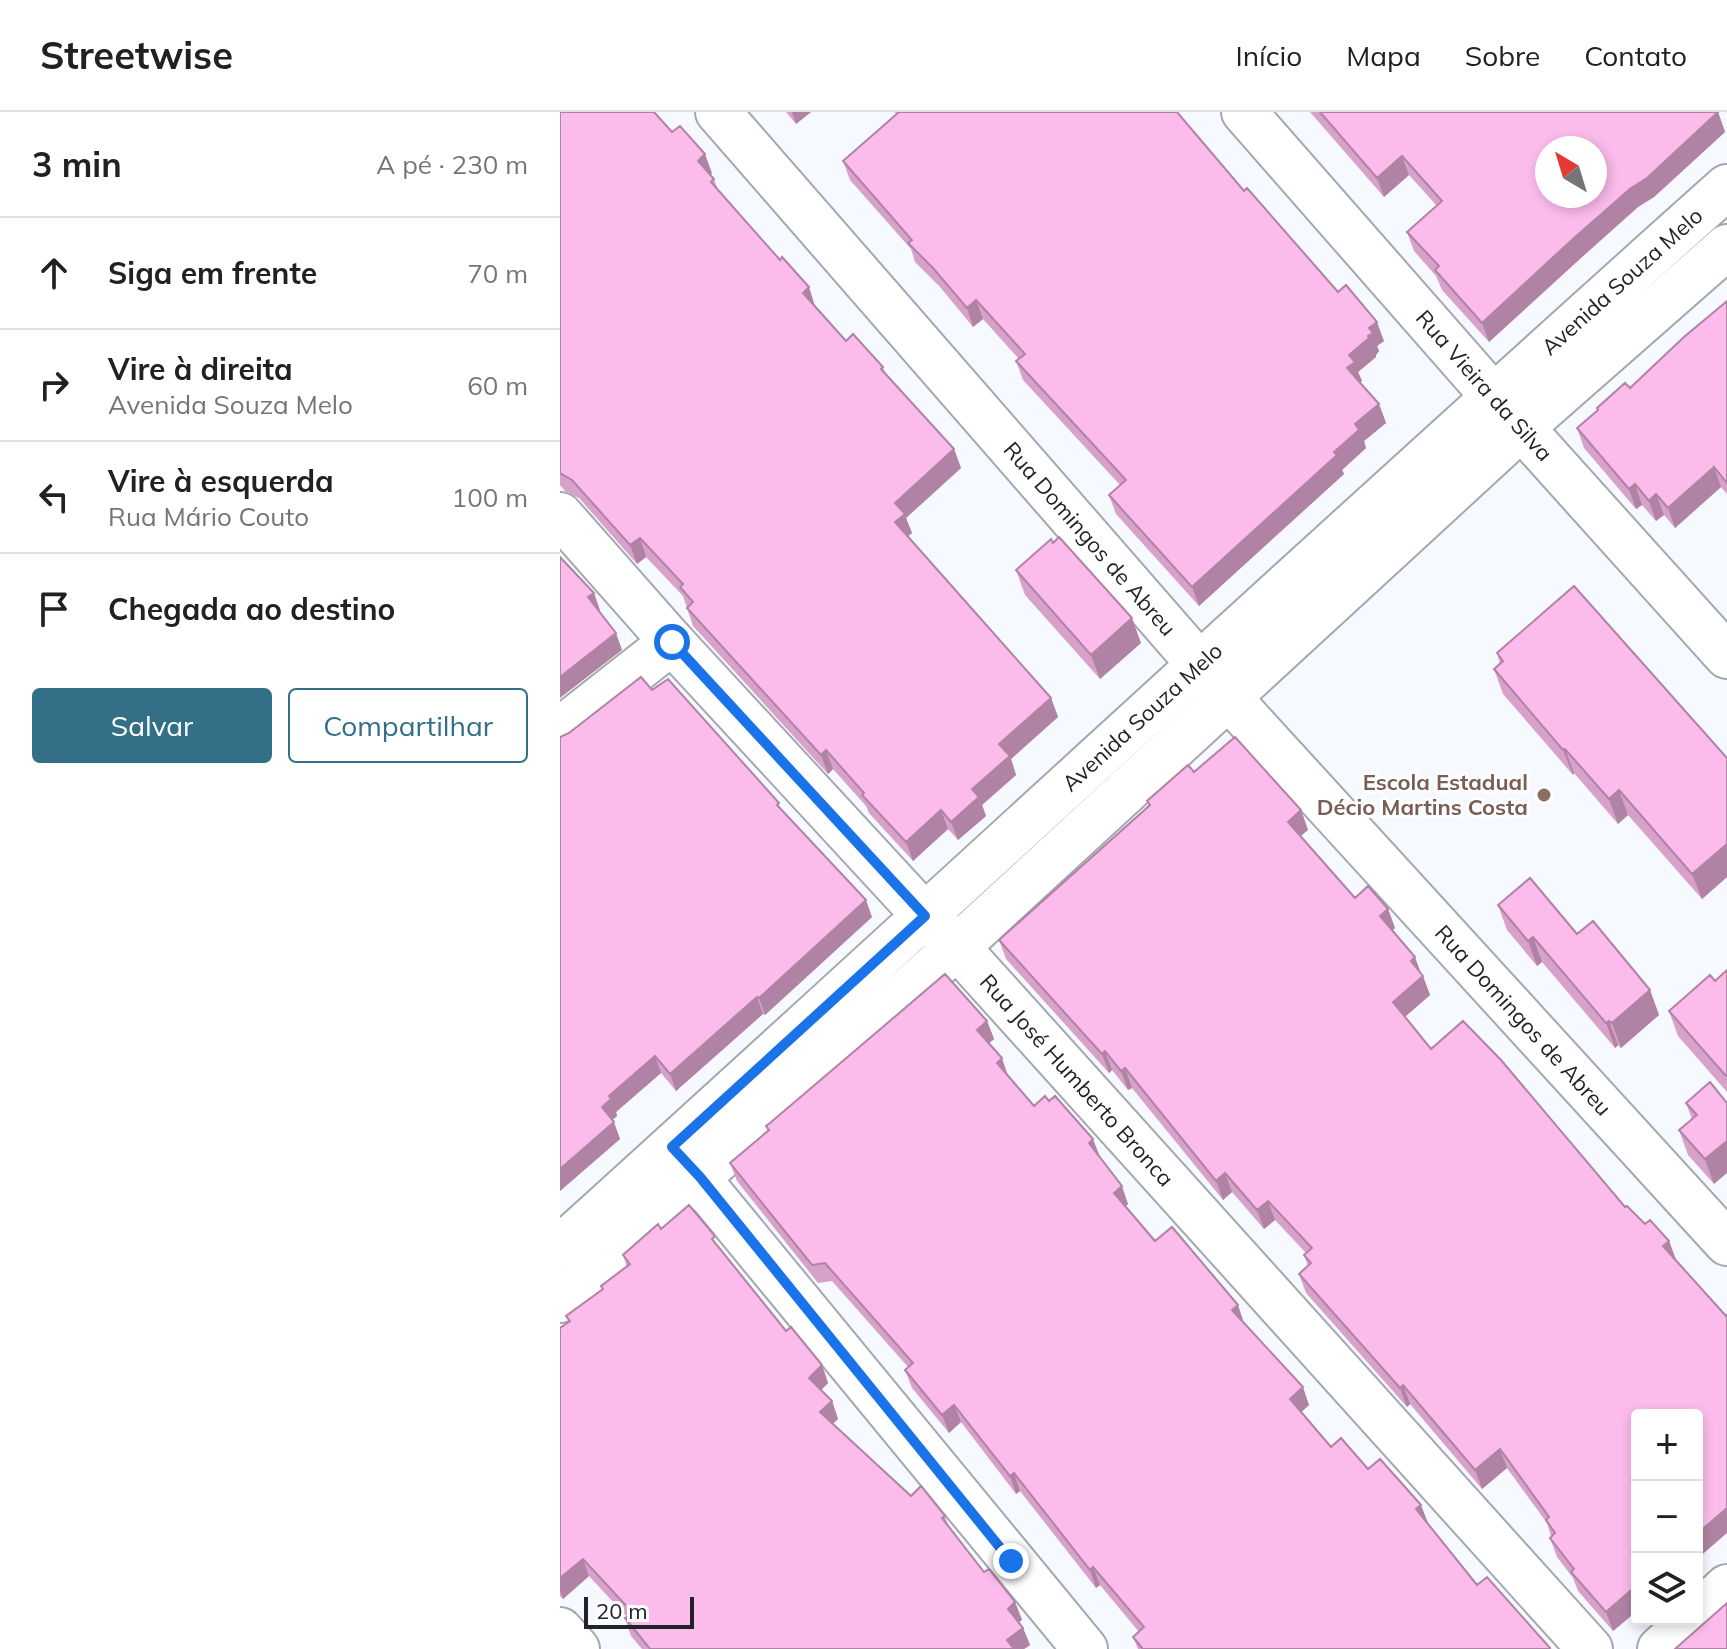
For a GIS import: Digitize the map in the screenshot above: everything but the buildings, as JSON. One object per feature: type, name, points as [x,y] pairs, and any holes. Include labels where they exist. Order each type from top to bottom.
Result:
[{"type":"street","name":"Rua Domingos de Abreu","points":[[718,112],[1227,696],[1727,1243]]},
{"type":"street","name":"Rua Vieira da Silva","points":[[1244,112],[1507,412],[1727,656]]},
{"type":"street","name":"Avenida Souza Melo","points":[[560,1248],[686,1162],[957,947],[1227,696],[1727,187]]},
{"type":"street","name":"Avenida Souza Melo","points":[[560,1300],[686,1162],[925,916],[1198,663],[1507,412],[1727,247]]},
{"type":"street","name":"Rua José Humberto Bronca","points":[[560,515],[672,642],[957,947],[1590,1649]]},
{"type":"street","points":[[560,730],[672,642]]},
{"type":"street","points":[[686,1162],[1085,1649]]},
{"type":"street","points":[[1703,1610],[1727,1587]]},
{"type":"street","points":[[1660,1649],[1686,1625]]},
{"type":"street","points":[[560,1630],[577,1649]]},
{"type":"place","name":"Escola Estadual Décio Martins Costa","points":[[1544,795]]},
{"type":"route","points":[[672,642],[925,916],[672,1147],[700,1177],[1011,1561]]}]
